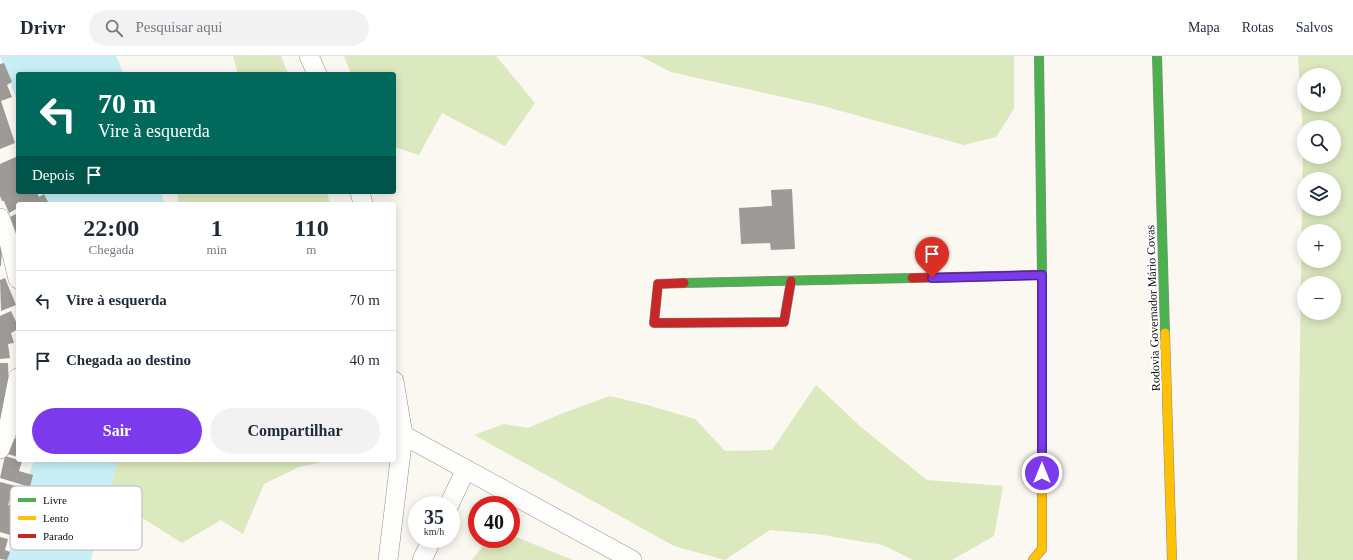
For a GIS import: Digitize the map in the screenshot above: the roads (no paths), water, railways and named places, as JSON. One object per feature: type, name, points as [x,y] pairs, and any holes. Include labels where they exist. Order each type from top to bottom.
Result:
[{"type":"main road","points":[[1033,560],[1042,549],[1042,275],[1039,56]]},
{"type":"main road","name":"Rodovia Governador Mário Covas","points":[[1157,56],[1172,560]]},
{"type":"main road","points":[[791,281],[784,322],[654,323],[658,284],[1042,275]]},
{"type":"street","points":[[309,56],[316,72]]},
{"type":"street","points":[[0,218],[9,242],[16,271]]},
{"type":"street","points":[[0,448],[8,429],[16,388]]},
{"type":"street","points":[[388,560],[403,435],[396,393]]},
{"type":"street","points":[[403,435],[632,560]]},
{"type":"street","points":[[452,496],[466,469]]},
{"type":"street","points":[[422,560],[428,548]]},
{"type":"water","points":[[0,56],[116,56],[123,72],[16,72],[16,98]]},
{"type":"water","points":[[45,194],[162,194],[164,202],[47,202]]},
{"type":"water","points":[[33,462],[117,462],[111,486],[25,486]]},
{"type":"water","points":[[10,548],[10,550],[94,550],[91,560],[7,560]]}]
